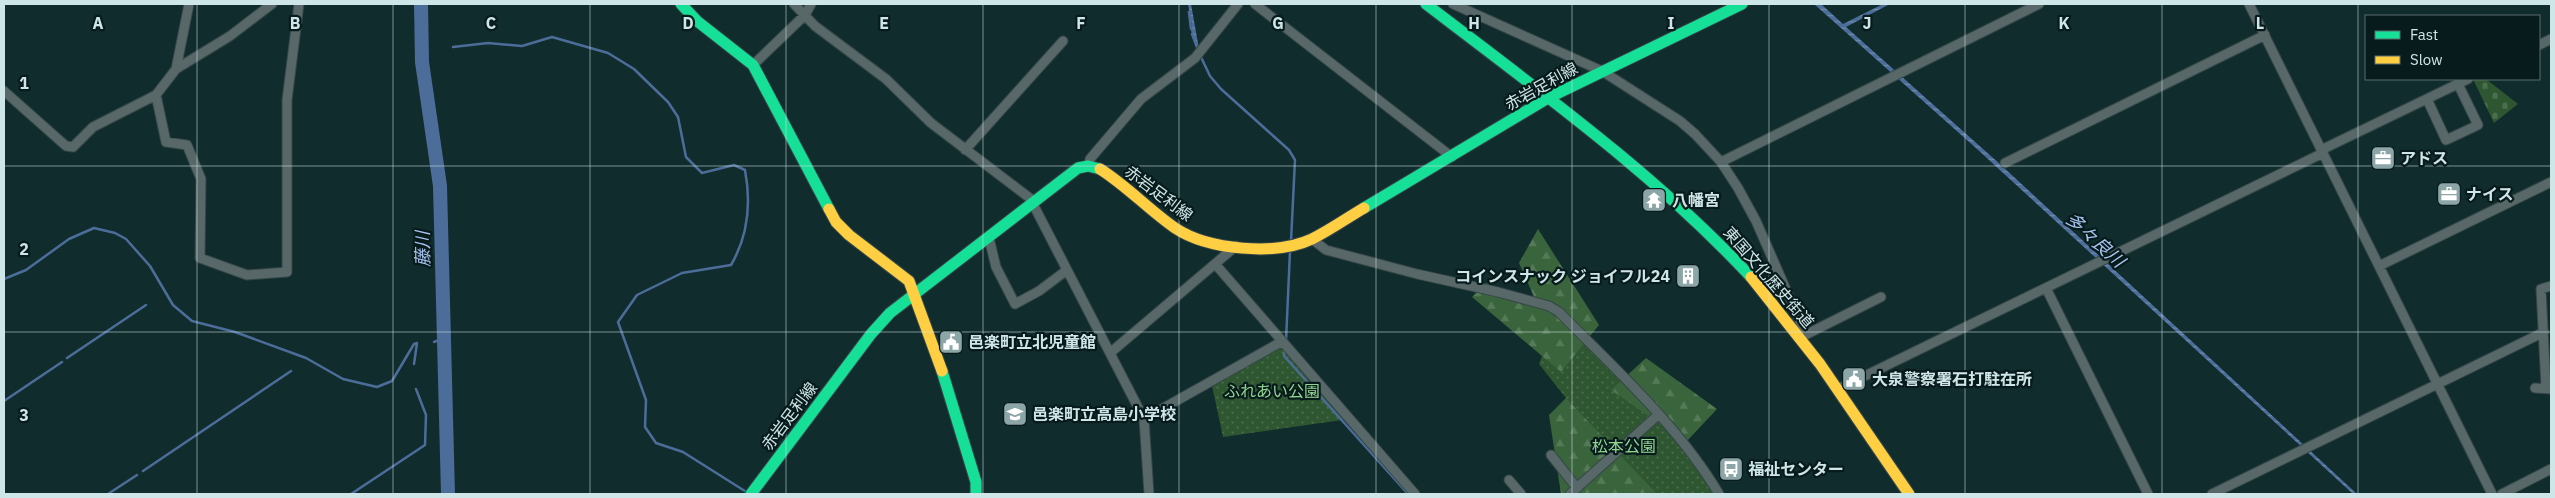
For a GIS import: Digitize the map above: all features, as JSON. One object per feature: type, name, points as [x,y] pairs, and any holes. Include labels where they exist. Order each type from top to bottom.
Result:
[{"type":"main road","points":[[681,4],[694,19],[732,45],[752,64],[836,222],[846,233],[909,281],[915,294],[971,465],[976,482],[976,494]]},
{"type":"main road","name":"赤岩足利線","points":[[752,492],[890,313],[1068,175],[1089,165],[1107,173],[1184,233],[1236,246],[1278,248],[1312,239],[1548,98],[1742,4]]},
{"type":"main road","name":"東国文化歴史街道","points":[[1434,6],[1682,207],[1762,288],[1801,336],[1909,494]]},
{"type":"street","points":[[176,69],[189,4]]},
{"type":"street","points":[[4,91],[66,146],[73,147],[92,127],[156,95],[176,69],[230,36],[272,4]]},
{"type":"street","points":[[156,95],[166,142],[187,145],[201,180],[200,258],[247,275],[287,272],[287,100],[299,4]]},
{"type":"street","points":[[794,4],[815,26],[886,79],[931,123],[1034,203],[1144,418],[1149,494]]},
{"type":"street","points":[[752,64],[805,15],[812,4]]},
{"type":"street","points":[[1089,165],[1090,159],[1141,99],[1195,58],[1238,4]]},
{"type":"street","points":[[1255,4],[1452,157]]},
{"type":"street","points":[[1453,4],[1602,71],[1680,121],[1721,162],[1756,222],[1802,326],[1801,336]]},
{"type":"street","points":[[1721,162],[2039,4]]},
{"type":"street","points":[[2249,4],[2492,494]]},
{"type":"street","points":[[2005,163],[2265,36]]},
{"type":"street","points":[[2540,44],[2551,38]]},
{"type":"street","points":[[965,150],[1063,41]]},
{"type":"street","points":[[1838,389],[2466,80]]},
{"type":"street","points":[[2427,99],[2446,140],[2478,125],[2458,84]]},
{"type":"street","points":[[2379,266],[2551,182]]},
{"type":"street","points":[[989,238],[996,267],[1015,304],[1068,270]]},
{"type":"street","points":[[1312,239],[1326,250],[1548,306],[1559,312],[1658,415],[1701,464],[1719,494]]},
{"type":"street","points":[[1110,353],[1216,265],[1236,246]]},
{"type":"street","points":[[1216,265],[1415,494]]},
{"type":"street","points":[[2535,388],[2549,388],[2541,289],[2551,286]]},
{"type":"street","points":[[2046,288],[2148,494]]},
{"type":"street","points":[[1801,336],[1881,296]]},
{"type":"street","points":[[2212,494],[2544,332]]},
{"type":"street","points":[[1144,418],[1281,342]]},
{"type":"street","points":[[1551,455],[1574,491],[1658,415]]},
{"type":"street","points":[[2502,494],[2551,469]]},
{"type":"street","points":[[1508,480],[1521,494]]},
{"type":"green space","points":[[2473,80],[2487,80],[2518,104],[2494,123]]},
{"type":"green space","points":[[1538,229],[1599,325],[1561,372],[1472,297],[1486,283],[1538,306],[1519,263]]},
{"type":"green space","name":"松本公園","points":[[1559,312],[1658,415],[1719,494],[1586,494],[1566,398],[1539,364]]},
{"type":"green space","name":"ふれあい公園","points":[[1281,342],[1349,419],[1223,437],[1211,381]]},
{"type":"green space","points":[[1646,358],[1717,409],[1686,442],[1611,390]]},
{"type":"green space","points":[[1566,398],[1657,494],[1561,494],[1549,415]]},
{"type":"water","points":[[1188,4],[1191,4],[1199,49],[1197,51],[1190,27],[1192,26]]},
{"type":"water","points":[[1814,4],[1821,4],[1843,24],[1883,4],[1890,4],[1846,27],[2001,165],[2357,494],[2353,494],[1977,149]]},
{"type":"waterway","name":"藤川","points":[[421,4],[422,62],[440,186],[448,494]]},
{"type":"waterway","points":[[1189,12],[1191,29]]},
{"type":"waterway","points":[[1192,34],[1198,50]]},
{"type":"waterway","points":[[453,47],[488,43],[522,46],[552,37],[608,53],[634,69],[668,102],[678,117],[686,157],[702,173],[734,165],[745,170],[748,194],[747,219],[737,254],[731,265],[682,273],[637,295],[618,322],[646,400],[645,427],[656,443],[683,452],[748,493]]},
{"type":"waterway","points":[[1200,55],[1210,76],[1221,89],[1289,150],[1295,160],[1291,241]]},
{"type":"waterway","points":[[4,279],[26,270],[69,239],[94,228],[115,233],[126,239],[150,266],[173,305],[192,321],[235,332],[306,358],[343,379],[377,387],[392,381],[414,344],[417,343]]},
{"type":"waterway","points":[[1286,341],[1290,251]]},
{"type":"waterway","points":[[67,358],[146,305]]},
{"type":"waterway","points":[[434,342],[444,338]]},
{"type":"waterway","points":[[414,364],[417,343]]},
{"type":"waterway","points":[[1285,349],[1284,356],[1408,494]]},
{"type":"waterway","points":[[4,401],[62,362]]},
{"type":"waterway","points":[[143,471],[291,371]]},
{"type":"waterway","points":[[351,494],[425,445],[426,415],[416,389]]},
{"type":"waterway","points":[[108,494],[137,475]]},
{"type":"traffic: fast","points":[[681,4],[697,21],[753,65],[829,209]]},
{"type":"traffic: fast","points":[[1426,4],[1635,168],[1714,239],[1751,277]]},
{"type":"traffic: fast","points":[[1364,208],[1548,98],[1742,4]]},
{"type":"traffic: fast","points":[[751,494],[871,334],[890,313],[1078,168],[1088,166],[1100,169]]},
{"type":"traffic: fast","points":[[942,371],[976,482],[976,494]]},
{"type":"traffic: slow","points":[[1100,169],[1175,228],[1189,235],[1223,246],[1262,249],[1280,248],[1297,244],[1312,239],[1364,208]]},
{"type":"traffic: slow","points":[[829,209],[836,222],[849,235],[909,281],[942,371]]},
{"type":"traffic: slow","points":[[1751,277],[1820,364],[1909,494]]},
{"type":"place","name":"アドス","points":[[2383,158]]},
{"type":"place","name":"ナイス","points":[[2449,194]]},
{"type":"place","name":"八幡宮","points":[[1654,200]]},
{"type":"place","name":"コインスナック ジョイフル24","points":[[1688,276]]},
{"type":"place","name":"邑楽町立北児童館","points":[[951,342]]},
{"type":"place","name":"大泉警察署石打駐在所","points":[[1854,379]]},
{"type":"place","name":"邑楽町立高島小学校","points":[[1015,414]]},
{"type":"place","name":"福祉センター","points":[[1731,469]]},
{"type":"water label","name":"多々良川","points":[[2095,240]]}]
